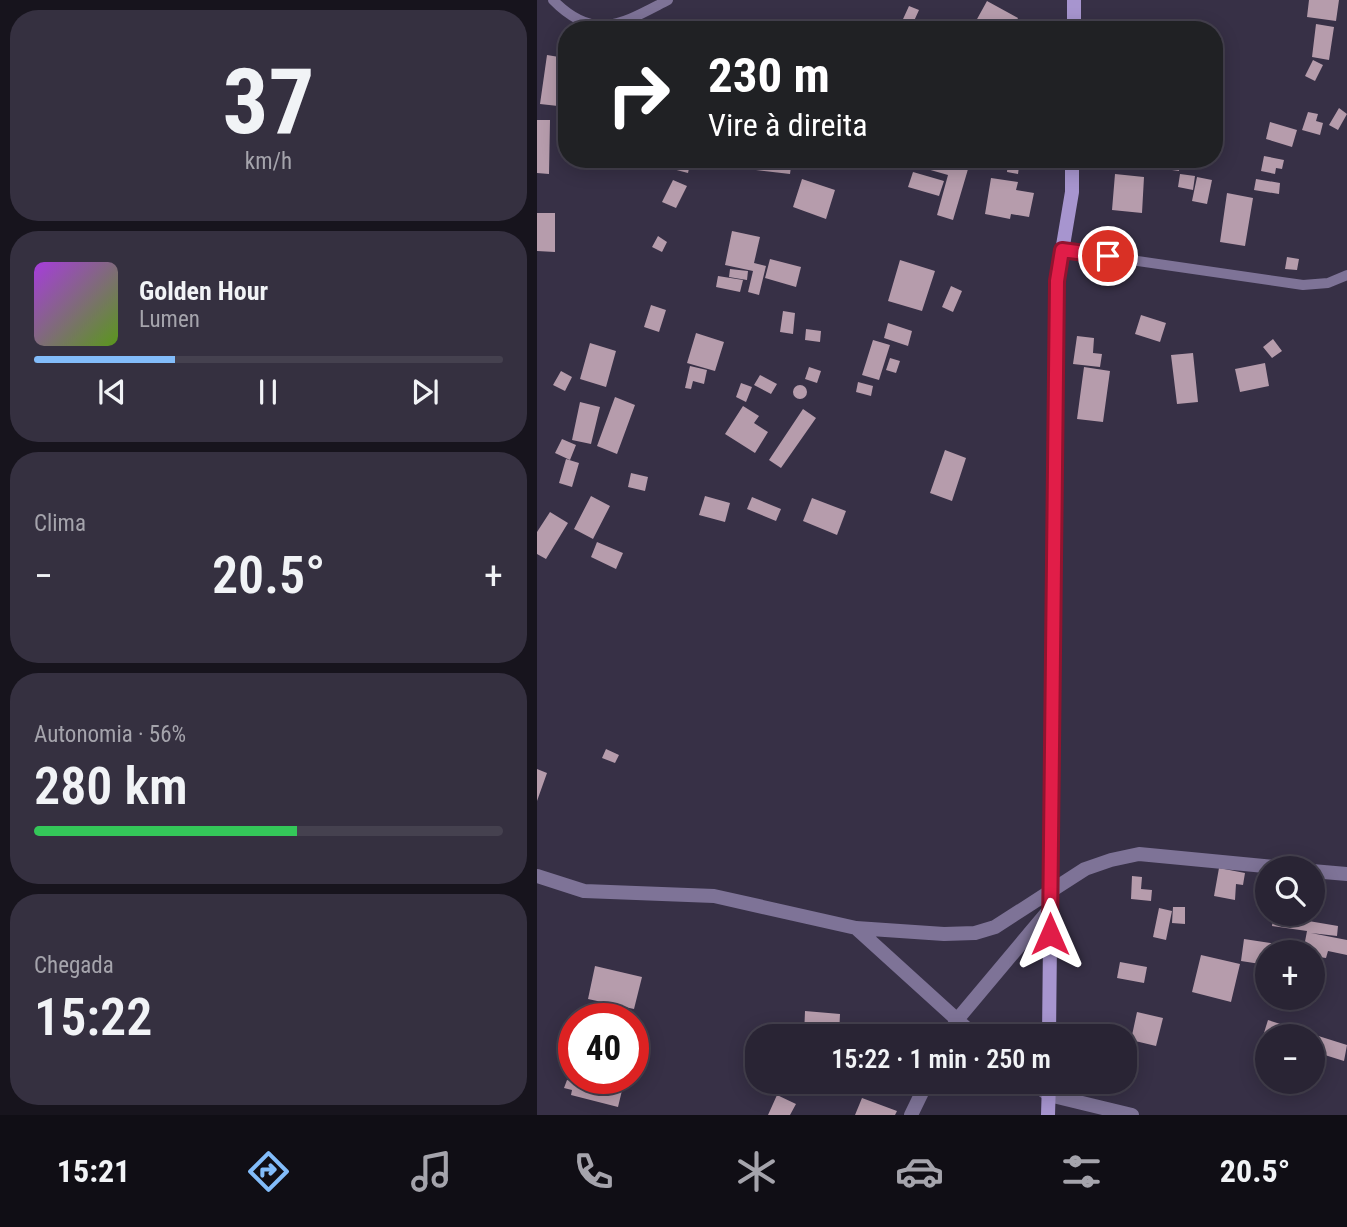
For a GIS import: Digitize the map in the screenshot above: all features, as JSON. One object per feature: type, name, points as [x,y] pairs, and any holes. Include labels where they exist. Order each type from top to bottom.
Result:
[{"type":"street","points":[[1074,0],[1074,21]]},
{"type":"street","points":[[1049,1024],[1057,281],[1072,192],[1072,168]]},
{"type":"street","points":[[537,876],[584,891],[714,896],[856,928],[944,934],[975,933],[995,927],[1085,869],[1139,854],[1255,865]]},
{"type":"street","points":[[1325,871],[1347,874]]},
{"type":"street","points":[[955,1024],[1050,909]]},
{"type":"street","points":[[856,928],[960,1024]]},
{"type":"street","points":[[911,1115],[921,1094]]},
{"type":"street","points":[[1049,1094],[1049,1115]]},
{"type":"street","points":[[1067,1094],[1132,1115]]},
{"type":"lane","points":[[553,0],[567,14],[580,21]]},
{"type":"lane","points":[[626,21],[668,0]]},
{"type":"lane","points":[[1062,250],[1303,285],[1328,283],[1347,275]]},
{"type":"building","points":[[1309,0],[1339,0],[1336,21],[1307,17]]},
{"type":"building","points":[[987,1],[1018,18],[1016,21],[976,21]]},
{"type":"building","points":[[909,6],[919,10],[914,21],[902,21]]},
{"type":"building","points":[[1316,24],[1334,27],[1329,60],[1312,57]]},
{"type":"building","points":[[547,55],[558,57],[558,106],[540,104]]},
{"type":"building","points":[[1313,60],[1323,65],[1315,81],[1305,76]]},
{"type":"building","points":[[1339,108],[1347,114],[1338,130],[1329,125]]},
{"type":"building","points":[[1308,112],[1318,114],[1316,121],[1323,123],[1320,135],[1302,130]]},
{"type":"building","points":[[537,120],[550,120],[549,174],[537,173]]},
{"type":"building","points":[[1270,122],[1297,130],[1292,147],[1266,139]]},
{"type":"building","points":[[1264,156],[1284,160],[1282,169],[1276,168],[1275,174],[1261,171]]},
{"type":"building","points":[[669,168],[689,168],[688,173]]},
{"type":"building","points":[[756,168],[791,168],[790,174]]},
{"type":"building","points":[[924,168],[968,168],[953,220],[937,215],[948,175]]},
{"type":"building","points":[[1007,168],[1019,168],[1018,174],[1007,172]]},
{"type":"building","points":[[913,172],[944,181],[939,196],[908,187]]},
{"type":"building","points":[[1115,174],[1144,177],[1142,213],[1112,210]]},
{"type":"building","points":[[1180,174],[1195,176],[1193,190],[1178,187]]},
{"type":"building","points":[[1197,177],[1212,180],[1207,204],[1192,201]]},
{"type":"building","points":[[991,178],[1018,182],[1016,190],[1034,193],[1029,217],[1011,214],[1010,219],[985,214]]},
{"type":"building","points":[[802,179],[835,190],[826,219],[793,207]]},
{"type":"building","points":[[1256,179],[1280,183],[1279,194],[1254,190]]},
{"type":"building","points":[[673,180],[687,186],[676,208],[662,202]]},
{"type":"building","points":[[1227,193],[1253,198],[1245,246],[1220,242]]},
{"type":"building","points":[[537,213],[555,213],[555,252],[537,251]]},
{"type":"building","points":[[732,231],[760,237],[754,263],[766,266],[759,295],[748,292],[753,271],[725,265]]},
{"type":"building","points":[[658,236],[667,242],[662,252],[652,247]]},
{"type":"building","points":[[1287,257],[1299,259],[1297,270],[1285,269]]},
{"type":"building","points":[[770,259],[801,267],[796,287],[765,278]]},
{"type":"building","points":[[900,260],[935,271],[922,311],[888,301]]},
{"type":"building","points":[[730,269],[748,271],[747,280],[729,277]]},
{"type":"building","points":[[718,276],[743,280],[740,292],[716,287]]},
{"type":"building","points":[[951,286],[962,291],[953,312],[942,307]]},
{"type":"building","points":[[651,305],[666,310],[659,332],[644,327]]},
{"type":"building","points":[[783,311],[795,313],[793,334],[780,332]]},
{"type":"building","points":[[1141,315],[1166,323],[1160,342],[1135,334]]},
{"type":"building","points":[[888,323],[912,331],[908,346],[884,338]]},
{"type":"building","points":[[806,329],[821,331],[820,342],[805,340]]},
{"type":"building","points":[[696,333],[724,342],[715,371],[687,363]]},
{"type":"building","points":[[1077,336],[1094,338],[1093,353],[1102,354],[1100,367],[1073,364]]},
{"type":"building","points":[[1273,339],[1282,351],[1272,358],[1263,347]]},
{"type":"building","points":[[873,340],[890,345],[879,380],[862,375]]},
{"type":"building","points":[[590,343],[616,351],[606,387],[580,379]]},
{"type":"building","points":[[1193,353],[1198,402],[1177,404],[1171,355]]},
{"type":"building","points":[[890,358],[900,361],[896,373],[886,370]]},
{"type":"building","points":[[1265,363],[1269,386],[1240,392],[1235,369]]},
{"type":"building","points":[[690,366],[707,370],[704,384],[693,381],[691,389],[685,388]]},
{"type":"building","points":[[809,367],[821,371],[817,383],[805,379]]},
{"type":"building","points":[[1084,367],[1110,371],[1103,422],[1077,419]]},
{"type":"building","points":[[561,371],[572,377],[565,391],[553,385]]},
{"type":"building","points":[[760,375],[777,384],[771,394],[754,385]]},
{"type":"building","points":[[858,382],[873,386],[871,396],[856,392]]},
{"type":"building","points":[[741,383],[752,387],[746,402],[736,397]]},
{"type":"building","points":[[800,385],[805,387],[805,397],[800,399],[795,397],[793,392],[795,387]]},
{"type":"building","points":[[615,397],[635,405],[617,454],[597,446]]},
{"type":"building","points":[[580,402],[600,407],[591,444],[572,440]]},
{"type":"building","points":[[743,406],[759,416],[754,423],[768,432],[755,453],[725,434]]},
{"type":"building","points":[[803,409],[816,418],[781,468],[769,460]]},
{"type":"building","points":[[562,439],[576,445],[570,460],[555,453]]},
{"type":"building","points":[[945,450],[966,458],[952,501],[930,493]]},
{"type":"building","points":[[566,459],[579,463],[572,487],[559,483]]},
{"type":"building","points":[[631,473],[648,477],[645,491],[628,487]]},
{"type":"building","points":[[591,496],[610,506],[593,539],[574,529]]},
{"type":"building","points":[[705,496],[730,503],[725,522],[699,515]]},
{"type":"building","points":[[752,497],[781,509],[776,521],[747,509]]},
{"type":"building","points":[[812,498],[846,511],[837,535],[803,521]]},
{"type":"building","points":[[550,512],[568,523],[546,559],[537,554],[537,532]]},
{"type":"building","points":[[597,542],[623,553],[616,569],[591,557]]},
{"type":"building","points":[[606,749],[619,755],[615,763],[602,758]]},
{"type":"building","points":[[537,769],[547,773],[537,801]]},
{"type":"building","points":[[1219,868],[1245,873],[1243,885],[1236,884],[1235,900],[1214,896]]},
{"type":"building","points":[[1132,876],[1142,877],[1141,889],[1152,890],[1151,901],[1131,899]]},
{"type":"building","points":[[1173,907],[1185,907],[1185,924],[1172,923]]},
{"type":"building","points":[[1159,908],[1172,911],[1166,940],[1153,937]]},
{"type":"building","points":[[1325,924],[1338,926],[1337,936],[1311,933],[1347,940],[1347,955],[1328,951],[1325,958],[1325,940],[1305,940],[1307,931],[1272,926],[1325,926]]},
{"type":"building","points":[[1244,939],[1255,941],[1255,963],[1241,961]]},
{"type":"building","points":[[1201,955],[1240,964],[1231,1002],[1192,992]]},
{"type":"building","points":[[1120,962],[1147,967],[1144,983],[1117,978]]},
{"type":"building","points":[[595,966],[642,977],[636,1003],[606,1003],[588,999]]},
{"type":"building","points":[[805,1011],[840,1014],[840,1024],[804,1024]]},
{"type":"building","points":[[1137,1012],[1163,1018],[1156,1046],[1137,1041],[1137,1024],[1134,1024]]},
{"type":"building","points":[[1325,1038],[1347,1045],[1344,1061],[1325,1055]]},
{"type":"building","points":[[571,1094],[621,1094],[618,1107]]},
{"type":"building","points":[[777,1095],[796,1104],[790,1115],[768,1115]]},
{"type":"building","points":[[862,1098],[897,1111],[895,1115],[855,1115]]},
{"type":"route","points":[[1050,934],[1057,281],[1062,250],[1108,256]]}]
